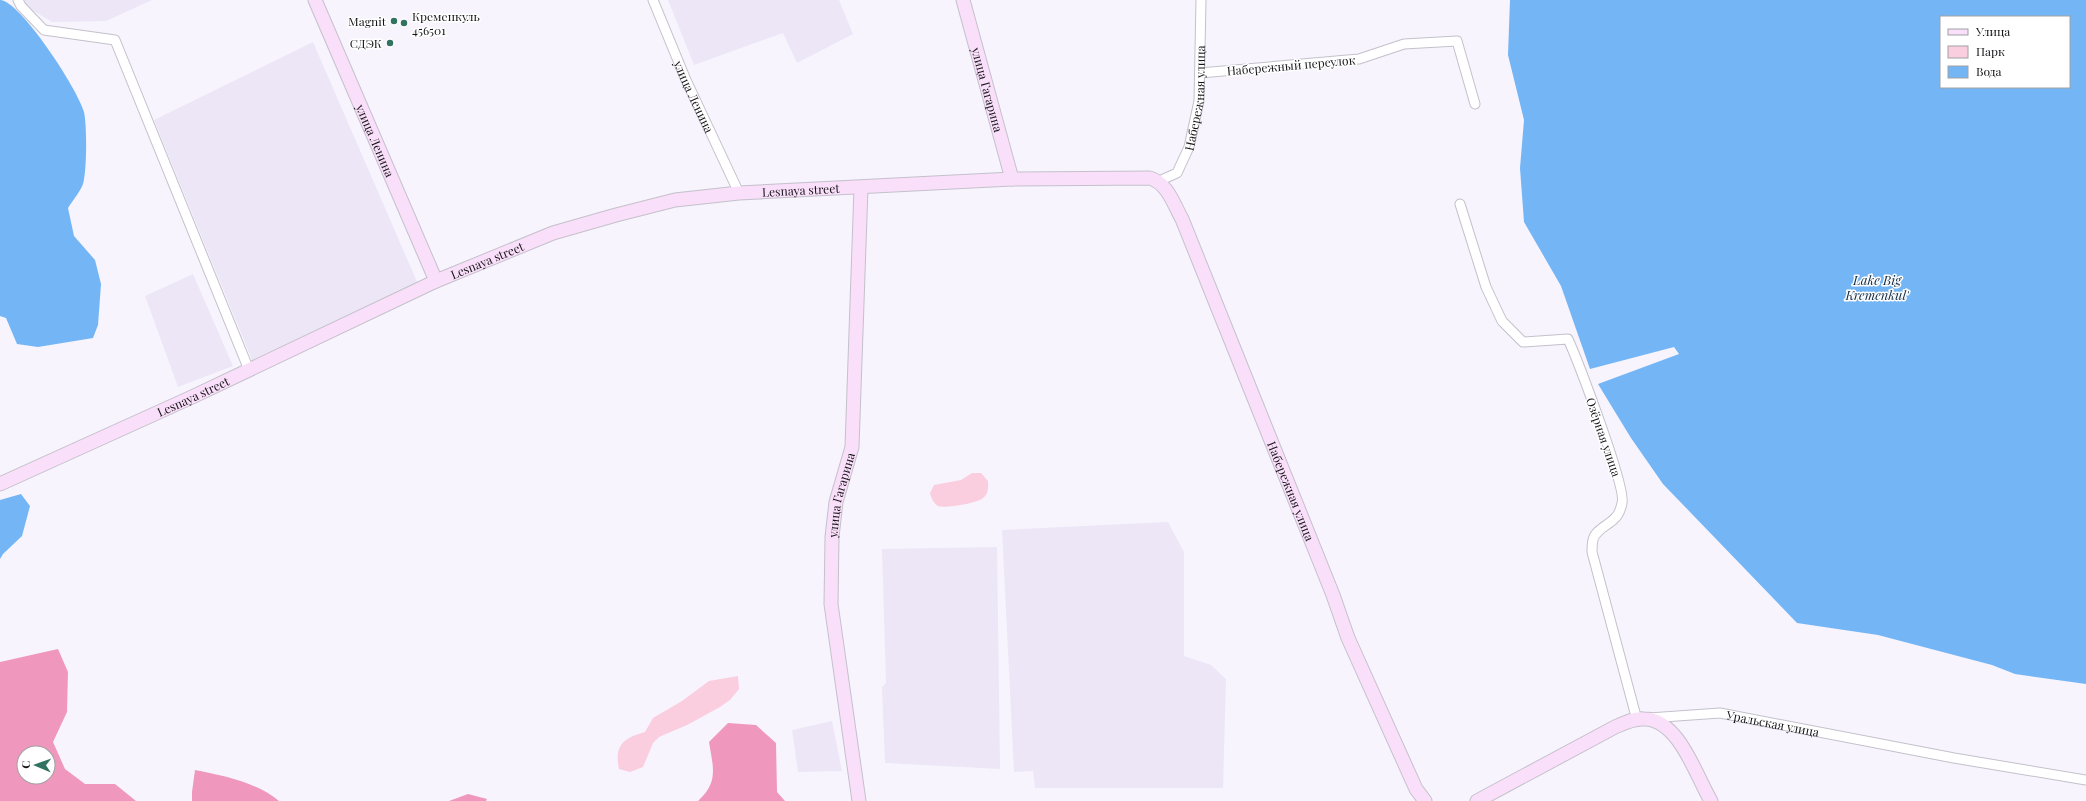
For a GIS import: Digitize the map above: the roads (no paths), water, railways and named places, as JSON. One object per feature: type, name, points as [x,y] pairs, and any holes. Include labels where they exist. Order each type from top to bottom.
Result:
[{"type":"street","points":[[18,0],[21,6],[44,30],[115,40],[249,370]]},
{"type":"street","name":"улица Ленина","points":[[315,0],[436,281]]},
{"type":"street","name":"улица Ленина","points":[[652,0],[686,80],[739,193]]},
{"type":"street","name":"улица Гагарина","points":[[962,0],[1012,179]]},
{"type":"street","name":"Набережная улица","points":[[1200,0],[1199,101],[1189,147],[1177,173],[1159,181],[1168,192],[1182,219],[1333,595],[1348,638],[1416,789],[1424,801]]},
{"type":"street","name":"Набережный переулок","points":[[1200,73],[1359,59],[1404,44],[1457,40],[1475,104]]},
{"type":"street","points":[[1012,179],[1134,176],[1159,181]]},
{"type":"street","name":"Lesnaya street","points":[[0,484],[249,370],[436,281],[553,234],[616,215],[675,200],[739,193],[861,188],[1012,179]]},
{"type":"street","name":"улица Гагарина","points":[[859,801],[832,596],[832,537],[836,502],[852,447],[861,188]]},
{"type":"street","name":"Озёрная улица","points":[[1460,204],[1486,287],[1502,320],[1523,342],[1568,339],[1578,359],[1619,480],[1623,502],[1615,518],[1597,532],[1593,540],[1592,552],[1640,719]]},
{"type":"street","name":"Уральская улица","points":[[1477,801],[1615,727],[1640,719],[1720,713],[1954,758],[2086,780]]},
{"type":"street","points":[[1640,719],[1658,721],[1667,727],[1681,744],[1711,801]]},
{"type":"water","points":[[0,0],[9,4],[21,15],[48,48],[72,86],[84,112],[86,148],[83,184],[68,208],[74,236],[95,260],[101,284],[98,325],[93,338],[38,347],[17,344],[6,318],[0,316]]},
{"type":"water","name":"Lake Big Kremenkul'","points":[[1510,0],[2086,0],[2086,684],[2015,674],[1992,665],[1878,635],[1797,623],[1663,484],[1631,438],[1598,384],[1679,354],[1674,347],[1590,369],[1561,286],[1524,222],[1520,168],[1524,120],[1508,55]]},
{"type":"water","points":[[21,494],[30,506],[22,536],[3,554],[0,559],[0,500]]},
{"type":"place","name":"Magnit","points":[[394,21]]},
{"type":"place","name":"Кременкуль 456501","points":[[404,23]]},
{"type":"place","name":"СДЭК","points":[[390,43]]}]
